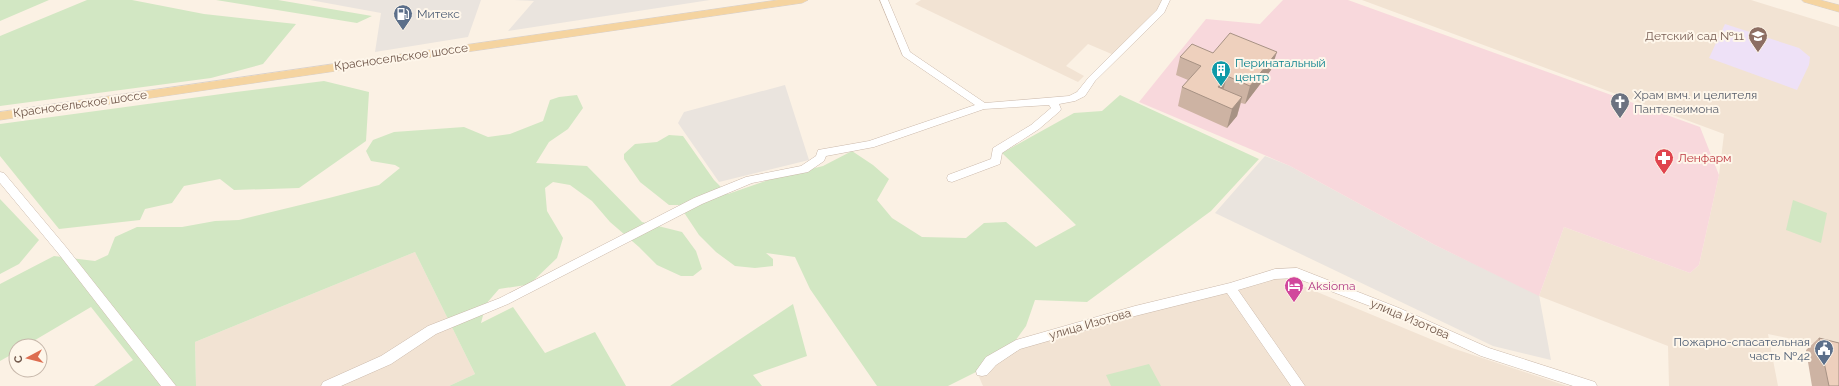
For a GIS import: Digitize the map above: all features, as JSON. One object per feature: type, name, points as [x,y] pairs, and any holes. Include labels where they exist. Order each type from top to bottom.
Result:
[{"type":"main road","name":"Красносельское шоссе","points":[[0,116],[802,0]]},
{"type":"main road","points":[[1808,0],[1839,9]]},
{"type":"street","points":[[884,0],[906,54],[983,106]]},
{"type":"street","points":[[328,386],[386,360],[432,330],[504,301],[698,201],[750,180],[804,169],[820,158],[822,153],[870,144],[983,106],[1071,99],[1082,94],[1092,79],[1160,11],[1166,0]]},
{"type":"street","points":[[952,178],[996,161],[997,151],[1035,127],[1056,109],[1054,101]]},
{"type":"street","points":[[0,176],[62,250],[169,386]]},
{"type":"street","name":"улица Изотова","points":[[982,372],[991,361],[1016,345],[1135,311],[1230,288],[1275,274],[1297,273],[1395,311],[1485,352],[1590,386]]},
{"type":"street","points":[[1230,288],[1298,386]]},
{"type":"shaded area","points":[[310,0],[481,0],[468,37],[375,52],[381,13]]},
{"type":"shaded area","points":[[514,0],[710,0],[508,31],[534,1]]},
{"type":"shaded area","points":[[921,0],[1163,0],[1160,8],[1114,55],[1088,44],[1066,66],[1084,76],[1078,82],[915,4]]},
{"type":"shaded area","points":[[1283,0],[1348,0],[1700,127],[1719,175],[1699,265],[1690,273],[1564,227],[1539,296],[1435,245],[1290,166],[1139,102],[1206,19],[1260,24]]},
{"type":"shaded area","points":[[1362,0],[1751,0],[1839,27],[1839,349],[1768,334],[1778,386],[1669,386],[1668,346],[1539,296],[1564,227],[1690,273],[1699,265],[1719,175],[1724,134]]},
{"type":"shaded area","name":"Детский сад №11","points":[[1725,24],[1799,48],[1810,57],[1809,65],[1797,90],[1709,58]]},
{"type":"shaded area","points":[[785,85],[809,160],[719,182],[678,123],[684,112]]},
{"type":"shaded area","points":[[1265,156],[1290,166],[1435,245],[1539,295],[1551,360],[1493,346],[1215,213]]},
{"type":"shaded area","points":[[415,252],[475,374],[449,386],[196,386],[195,342]]},
{"type":"shaded area","points":[[1281,277],[1452,348],[1567,386],[983,386],[976,370],[1050,334]]},
{"type":"green space","points":[[0,0],[49,0],[0,21]]},
{"type":"green space","points":[[87,0],[132,0],[204,14],[296,24],[263,64],[211,78],[0,106],[0,36]]},
{"type":"green space","points":[[216,0],[278,0],[372,16],[357,23]]},
{"type":"green space","points":[[324,81],[369,92],[366,141],[299,188],[234,190],[220,179],[184,186],[172,203],[145,209],[140,220],[59,229],[0,156],[0,124]]},
{"type":"green space","points":[[577,95],[583,108],[568,129],[549,142],[536,163],[587,166],[642,222],[682,232],[696,251],[702,269],[693,276],[681,276],[657,265],[610,222],[592,201],[570,185],[553,182],[545,188],[547,211],[563,238],[557,258],[532,282],[526,285],[499,289],[486,304],[481,323],[513,307],[545,353],[595,332],[626,386],[449,386],[475,374],[415,252],[195,342],[196,386],[94,386],[133,360],[91,307],[39,338],[8,338],[8,356],[0,361],[0,284],[54,256],[95,261],[108,255],[115,237],[137,227],[182,227],[215,221],[239,220],[379,185],[400,168],[395,165],[371,161],[366,151],[373,140],[394,132],[464,127],[488,137],[510,134],[543,121],[550,100],[559,97]]},
{"type":"green space","points":[[1120,95],[1259,159],[1211,211],[1087,302],[1035,300],[1026,326],[1002,359],[948,386],[877,386],[810,289],[795,257],[766,253],[773,259],[773,266],[755,268],[735,266],[716,252],[699,235],[679,205],[669,205],[640,182],[624,159],[624,154],[635,144],[657,142],[669,135],[683,136],[714,180],[728,194],[771,179],[823,166],[852,151],[873,165],[889,179],[877,200],[892,218],[922,237],[966,238],[984,223],[1006,222],[1036,247],[1076,225],[1002,153],[1074,113],[1102,111]]},
{"type":"green space","points":[[0,199],[39,240],[19,264],[0,274]]},
{"type":"green space","points":[[1793,200],[1827,213],[1821,243],[1786,230]]},
{"type":"green space","points":[[793,304],[807,356],[753,375],[762,386],[670,386]]},
{"type":"green space","points":[[1149,364],[1161,386],[1111,386],[1106,375]]},
{"type":"building","points":[[1230,33],[1277,52],[1250,86],[1227,76],[1218,87],[1242,97],[1232,109],[1182,87],[1201,66],[1180,57],[1192,44],[1213,53]]},
{"type":"building","points":[[1819,338],[1839,343],[1839,386],[1829,386]]},
{"type":"place","name":"Митекс","points":[[403,31]]},
{"type":"place","name":"Детский сад №11","points":[[1758,53]]},
{"type":"place","name":"Перинатальный центр","points":[[1221,87]]},
{"type":"place","name":"Храм вмч. и целителя Пантелеимона","points":[[1620,119]]},
{"type":"place","name":"Ленфарм","points":[[1664,175]]},
{"type":"place","name":"Aksioma","points":[[1294,303]]},
{"type":"place","name":"Пожарно-спасательная часть №42","points":[[1824,366]]}]
